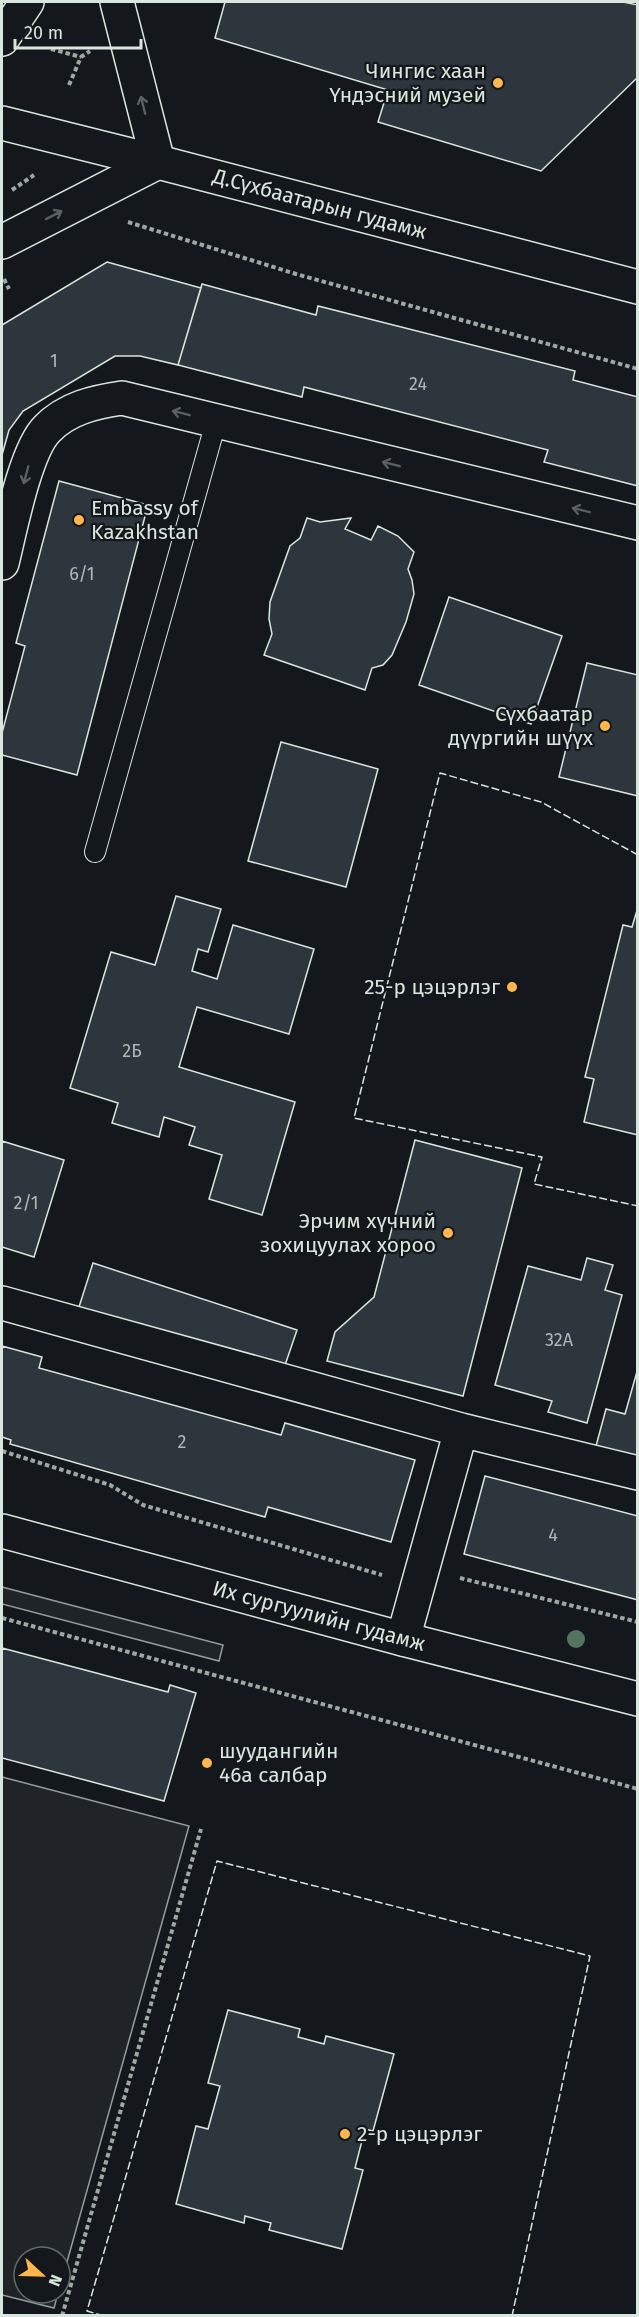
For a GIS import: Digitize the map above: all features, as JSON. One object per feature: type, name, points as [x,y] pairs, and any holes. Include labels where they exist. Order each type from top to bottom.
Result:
[{"type":"main road","points":[[2,39],[27,2]]},
{"type":"main road","points":[[2,242],[158,162],[117,2]]},
{"type":"main road","name":"Д.Сүхбаатарын гудамж","points":[[2,123],[638,287]]},
{"type":"main road","points":[[2,563],[31,455],[47,429],[73,411],[94,402],[122,398],[638,524]]},
{"type":"main road","points":[[2,1303],[461,1430],[638,1473]]},
{"type":"main road","points":[[403,1639],[461,1430]]},
{"type":"main road","name":"Их сургуулийн гудамж","points":[[2,1531],[403,1639],[638,1699]]},
{"type":"lane","points":[[95,852],[216,422]]},
{"type":"path","points":[[51,49],[81,57],[69,85]]},
{"type":"path","points":[[9,192],[33,175]]},
{"type":"path","points":[[118,226],[128,221],[296,274],[638,369]]},
{"type":"path","points":[[9,289],[3,279],[14,273]]},
{"type":"path","points":[[2,1451],[110,1485],[143,1505],[402,1581],[455,1577],[638,1622]]},
{"type":"path","points":[[2,1618],[638,1790]]},
{"type":"path","points":[[62,2316],[201,1829]]},
{"type":"shaded area","points":[[2,1587],[223,1645],[219,1661],[2,1604]]},
{"type":"shaded area","points":[[2,1777],[189,1826],[72,2245],[12,2245],[12,2298],[2,2295]]},
{"type":"building","name":"Чингис хаан Үндэсний музей","points":[[225,2],[623,2],[638,5],[638,77],[541,171],[378,122],[388,90],[215,38]]},
{"type":"building","points":[[107,262],[201,288],[178,365],[140,356],[115,356],[23,411],[9,430],[2,455],[2,325]]},
{"type":"building","points":[[202,284],[316,315],[318,306],[575,371],[573,380],[638,397],[638,486],[544,462],[548,450],[304,387],[302,397],[178,365]]},
{"type":"building","points":[[59,481],[148,505],[77,775],[2,755],[2,733],[25,646],[16,643]]},
{"type":"building","points":[[307,518],[320,522],[351,518],[345,529],[371,540],[378,526],[398,536],[414,552],[408,569],[414,594],[406,622],[392,655],[383,665],[372,668],[365,690],[264,655],[272,634],[269,619],[270,602],[290,546],[300,538]]},
{"type":"building","points":[[449,597],[562,636],[531,724],[419,685]]},
{"type":"building","name":"Сүхбаатар дүүргийн шүүх","points":[[587,663],[638,675],[638,796],[559,777]]},
{"type":"building","points":[[281,742],[378,769],[346,887],[248,861]]},
{"type":"building","points":[[176,896],[221,909],[208,952],[198,949],[192,971],[217,979],[233,925],[314,949],[289,1034],[197,1007],[179,1067],[295,1102],[262,1215],[209,1199],[222,1155],[189,1145],[195,1127],[164,1117],[159,1137],[112,1123],[118,1103],[70,1088],[111,952],[155,965]]},
{"type":"building","points":[[638,907],[638,1135],[584,1122],[594,1079],[585,1077],[623,925],[632,927]]},
{"type":"building","name":"Эрчим хүчний зохицуулах хороо","points":[[415,1140],[522,1168],[463,1396],[327,1361],[335,1332],[374,1297]]},
{"type":"building","points":[[2,1141],[64,1160],[34,1257],[2,1247]]},
{"type":"building","points":[[587,1258],[613,1265],[605,1290],[622,1295],[587,1423],[548,1412],[552,1401],[495,1385],[528,1266],[581,1280]]},
{"type":"building","points":[[93,1263],[297,1330],[282,1374],[79,1307]]},
{"type":"building","points":[[2,1346],[42,1357],[39,1368],[281,1435],[285,1423],[415,1460],[391,1542],[268,1507],[265,1517],[10,1444],[11,1440],[2,1437]]},
{"type":"building","points":[[638,1368],[638,1457],[596,1446],[606,1409],[625,1414]]},
{"type":"building","points":[[485,1476],[638,1516],[638,1600],[464,1554]]},
{"type":"building","points":[[2,1648],[168,1692],[170,1685],[196,1693],[164,1801],[2,1758]]},
{"type":"building","points":[[228,2010],[300,2029],[298,2037],[324,2044],[326,2036],[394,2054],[373,2131],[365,2129],[355,2168],[363,2170],[342,2249],[269,2230],[271,2223],[245,2216],[244,2223],[176,2204],[196,2126],[208,2129],[220,2086],[208,2083]]},
{"type":"fence","points":[[638,855],[541,802],[440,773],[354,1118],[542,1157],[534,1184],[638,1206]]},
{"type":"fence","points":[[104,2316],[87,2311],[217,1861],[590,1956],[512,2316]]},
{"type":"place","name":"Чингис хаан Үндэсний музей","points":[[498,83]]},
{"type":"place","name":"Embassy of Kazakhstan","points":[[79,520]]},
{"type":"place","name":"Сүхбаатар дүүргийн шүүх","points":[[605,726]]},
{"type":"place","name":"25-р цэцэрлэг","points":[[512,987]]},
{"type":"place","name":"Эрчим хүчний зохицуулах хороо","points":[[448,1233]]},
{"type":"place","name":"шуудангийн 46а салбар","points":[[207,1763]]},
{"type":"place","name":"2-р цэцэрлэг","points":[[345,2134]]}]
